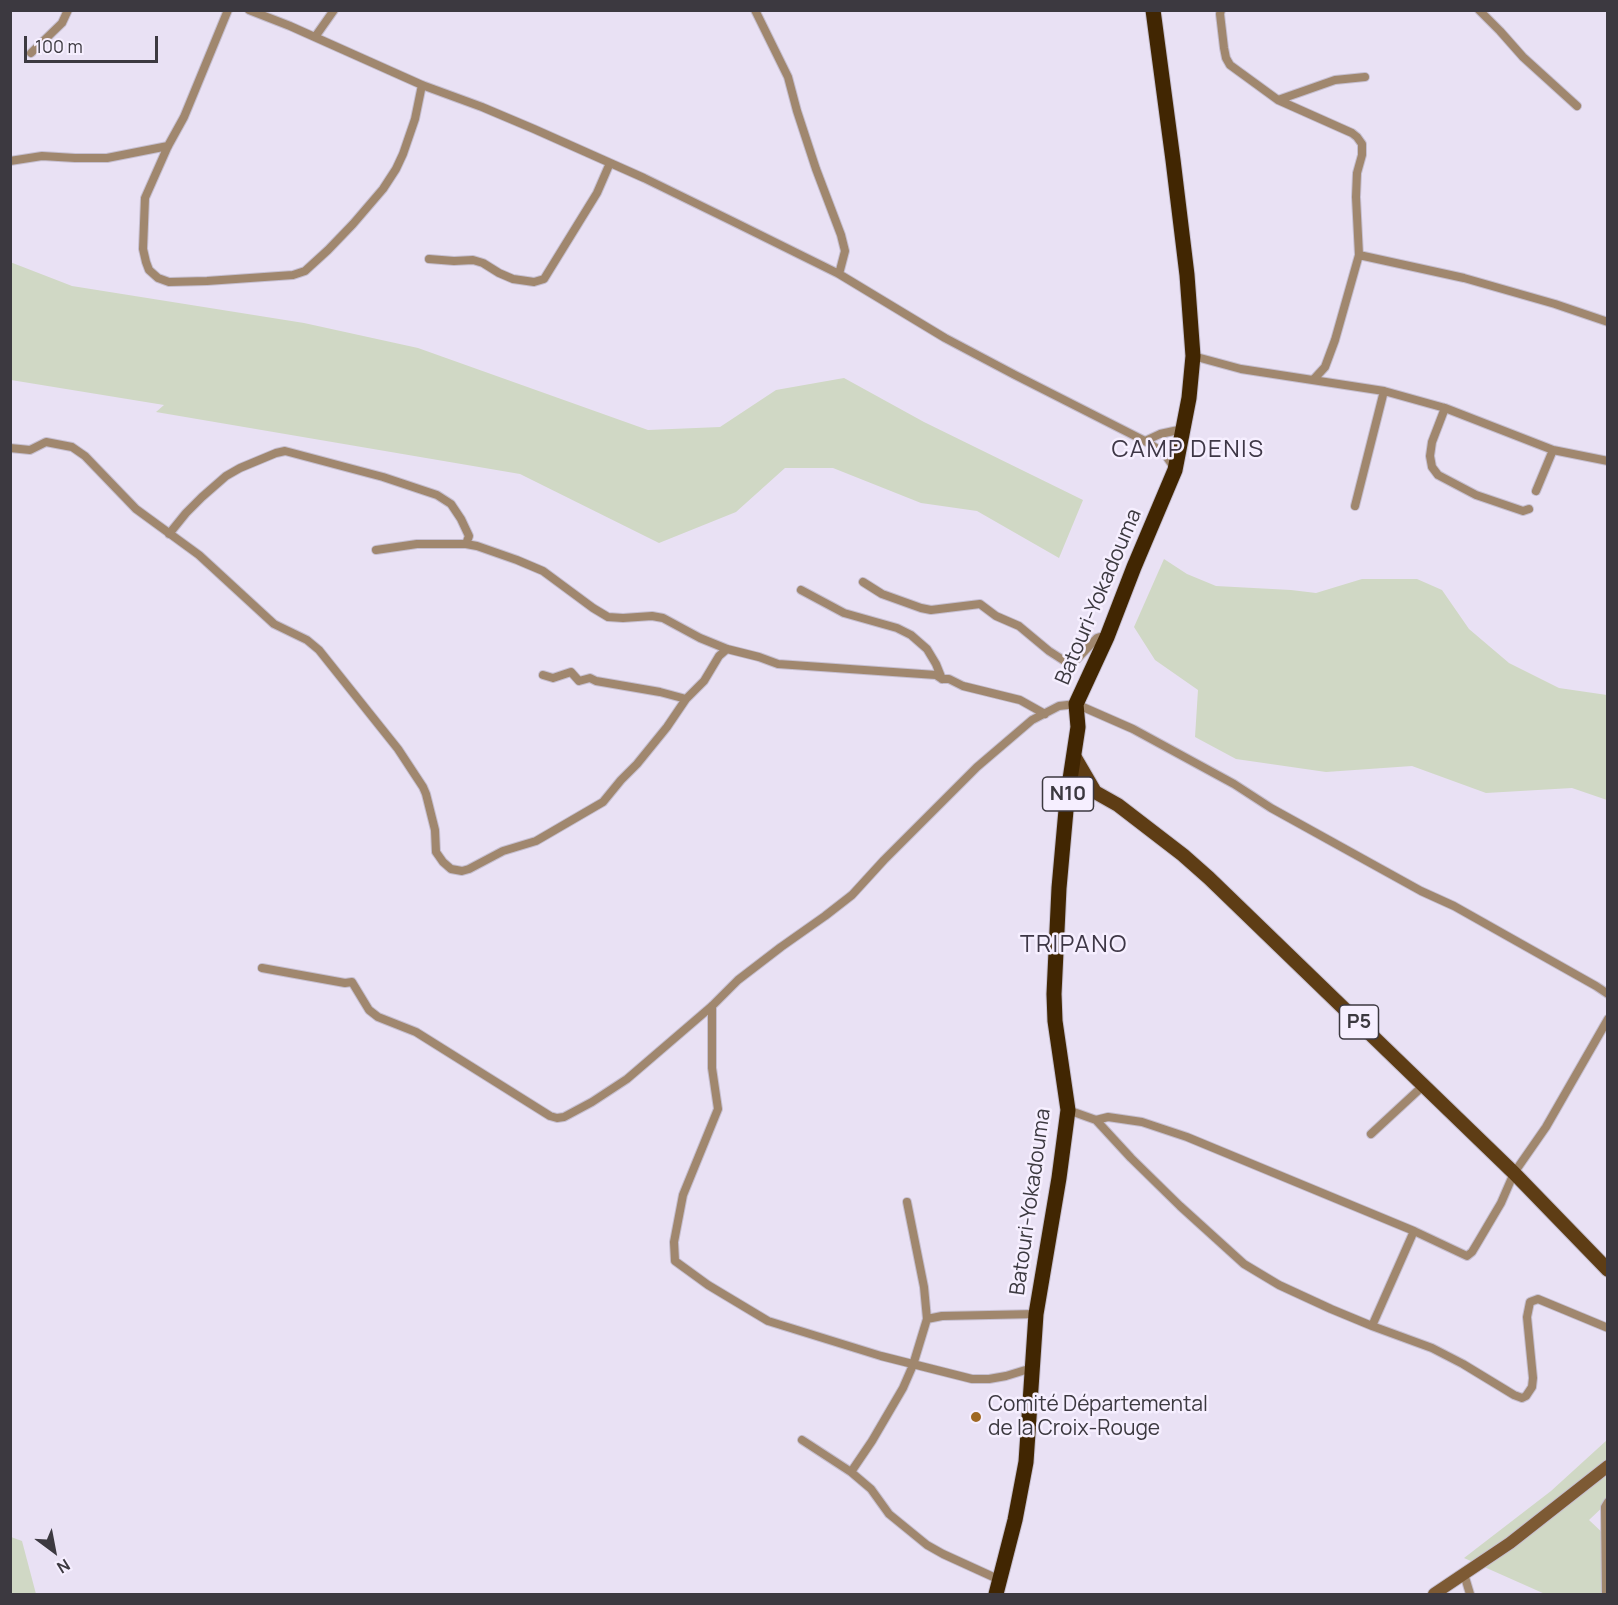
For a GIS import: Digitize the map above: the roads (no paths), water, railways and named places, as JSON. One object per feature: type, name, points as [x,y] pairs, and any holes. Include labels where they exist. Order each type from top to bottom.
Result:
[{"type":"highway","name":"Batouri-Yokadouma","points":[[998,1587],[1017,1512],[1026,1462],[1036,1314],[1068,1110],[1058,1051],[1054,994],[1059,888],[1067,799],[1078,727],[1076,704],[1107,637],[1175,470],[1190,398],[1193,356],[1185,251],[1153,10]]},
{"type":"main road","name":"P5","points":[[1074,756],[1095,792],[1118,805],[1201,870],[1514,1173],[1608,1270]]},
{"type":"main road","points":[[1067,799],[1095,792]]},
{"type":"street","points":[[31,53],[62,23],[68,10]]},
{"type":"street","points":[[228,10],[184,117],[145,198],[143,249],[149,270],[158,278],[169,282],[180,282],[293,275],[305,271],[328,250],[383,189],[396,169],[415,118],[422,85]]},
{"type":"street","points":[[249,10],[422,85],[482,106],[693,201],[839,274],[945,338],[1145,441],[1164,453],[1175,470]]},
{"type":"street","points":[[315,37],[334,10]]},
{"type":"street","points":[[755,10],[788,77],[816,169],[841,235],[845,251],[839,274]]},
{"type":"street","points":[[1221,10],[1224,48],[1230,65],[1278,100],[1352,133],[1362,144],[1356,197],[1359,255],[1335,340],[1325,367],[1314,379]]},
{"type":"street","points":[[1479,10],[1523,57],[1577,106]]},
{"type":"street","points":[[1278,100],[1335,80],[1365,77]]},
{"type":"street","points":[[10,161],[42,156],[107,158],[168,147]]},
{"type":"street","points":[[429,258],[454,261],[473,260],[513,279],[534,282],[544,279],[597,193],[610,163]]},
{"type":"street","points":[[1359,255],[1464,278],[1608,322]]},
{"type":"street","points":[[1193,356],[1241,369],[1384,391],[1445,408],[1553,450],[1608,461]]},
{"type":"street","points":[[1325,367],[1329,382]]},
{"type":"street","points":[[1355,506],[1384,391]]},
{"type":"street","points":[[1445,408],[1432,442],[1430,456],[1431,466],[1438,475],[1476,495],[1523,512],[1529,509]]},
{"type":"street","points":[[1145,441],[1160,434],[1183,429]]},
{"type":"street","points":[[10,448],[30,450],[46,442],[72,447],[92,462],[136,509],[199,555],[274,624],[307,640],[319,650],[391,741],[423,787],[435,830],[436,852],[442,862],[451,869],[462,871],[469,869],[503,851],[537,841],[603,802],[637,764],[686,699],[704,681],[719,656],[727,649]]},
{"type":"street","points":[[1536,491],[1553,450]]},
{"type":"street","points":[[169,534],[186,513],[226,476],[240,468],[285,451],[383,477],[438,495],[451,504],[461,519],[469,536],[466,544]]},
{"type":"street","points":[[376,550],[417,544],[466,544],[497,552],[543,571],[592,608],[608,617],[663,618],[727,649],[778,664],[936,675],[963,686],[1020,700],[1045,714]]},
{"type":"street","points":[[863,582],[882,594],[931,610],[980,604],[996,616],[1019,626],[1049,651],[1070,663],[1077,659],[1097,638],[1107,637]]},
{"type":"street","points":[[801,590],[844,613],[897,628],[911,635],[927,650],[942,679]]},
{"type":"street","points":[[543,675],[553,678],[571,672],[579,681],[590,678],[686,699]]},
{"type":"street","points":[[262,968],[345,983],[352,982],[364,1003],[378,1017],[416,1032],[550,1116],[564,1117],[627,1079],[712,1006],[738,980],[852,895],[977,767],[1032,720],[1059,706],[1076,704],[1133,729],[1234,784],[1271,808],[1422,891],[1454,906],[1608,994]]},
{"type":"street","points":[[712,1006],[712,1068],[718,1109],[683,1195],[674,1242],[675,1261],[708,1285],[768,1321],[913,1365],[972,1378],[989,1379],[1032,1368]]},
{"type":"street","points":[[1096,1120],[1108,1117],[1135,1121],[1187,1137],[1464,1255],[1469,1255],[1500,1203],[1514,1173],[1546,1126],[1608,1019]]},
{"type":"street","points":[[1371,1134],[1424,1085]]},
{"type":"street","points":[[1068,1110],[1096,1120],[1180,1206],[1244,1264],[1279,1285],[1372,1326],[1432,1348],[1514,1395],[1522,1398],[1532,1387],[1527,1317],[1530,1302],[1538,1299],[1608,1328]]},
{"type":"street","points":[[851,1472],[895,1403],[913,1365],[927,1318],[924,1287],[907,1202]]},
{"type":"street","points":[[1372,1326],[1414,1232]]},
{"type":"street","points":[[927,1318],[1036,1314]]},
{"type":"street","points":[[802,1440],[851,1472],[871,1489],[889,1514],[927,1545],[998,1587]]},
{"type":"street","points":[[1434,1594],[1510,1543],[1608,1466]]},
{"type":"street","points":[[1606,1594],[1605,1507],[1608,1502]]},
{"type":"street","points":[[1464,1575],[1470,1594]]},
{"type":"place","name":"Comité Départemental de la Croix-Rouge","points":[[976,1417]]},
{"type":"district","name":"CAMP DENIS","points":[[1188,450]]},
{"type":"district","name":"TRIPANO","points":[[1074,945]]}]
